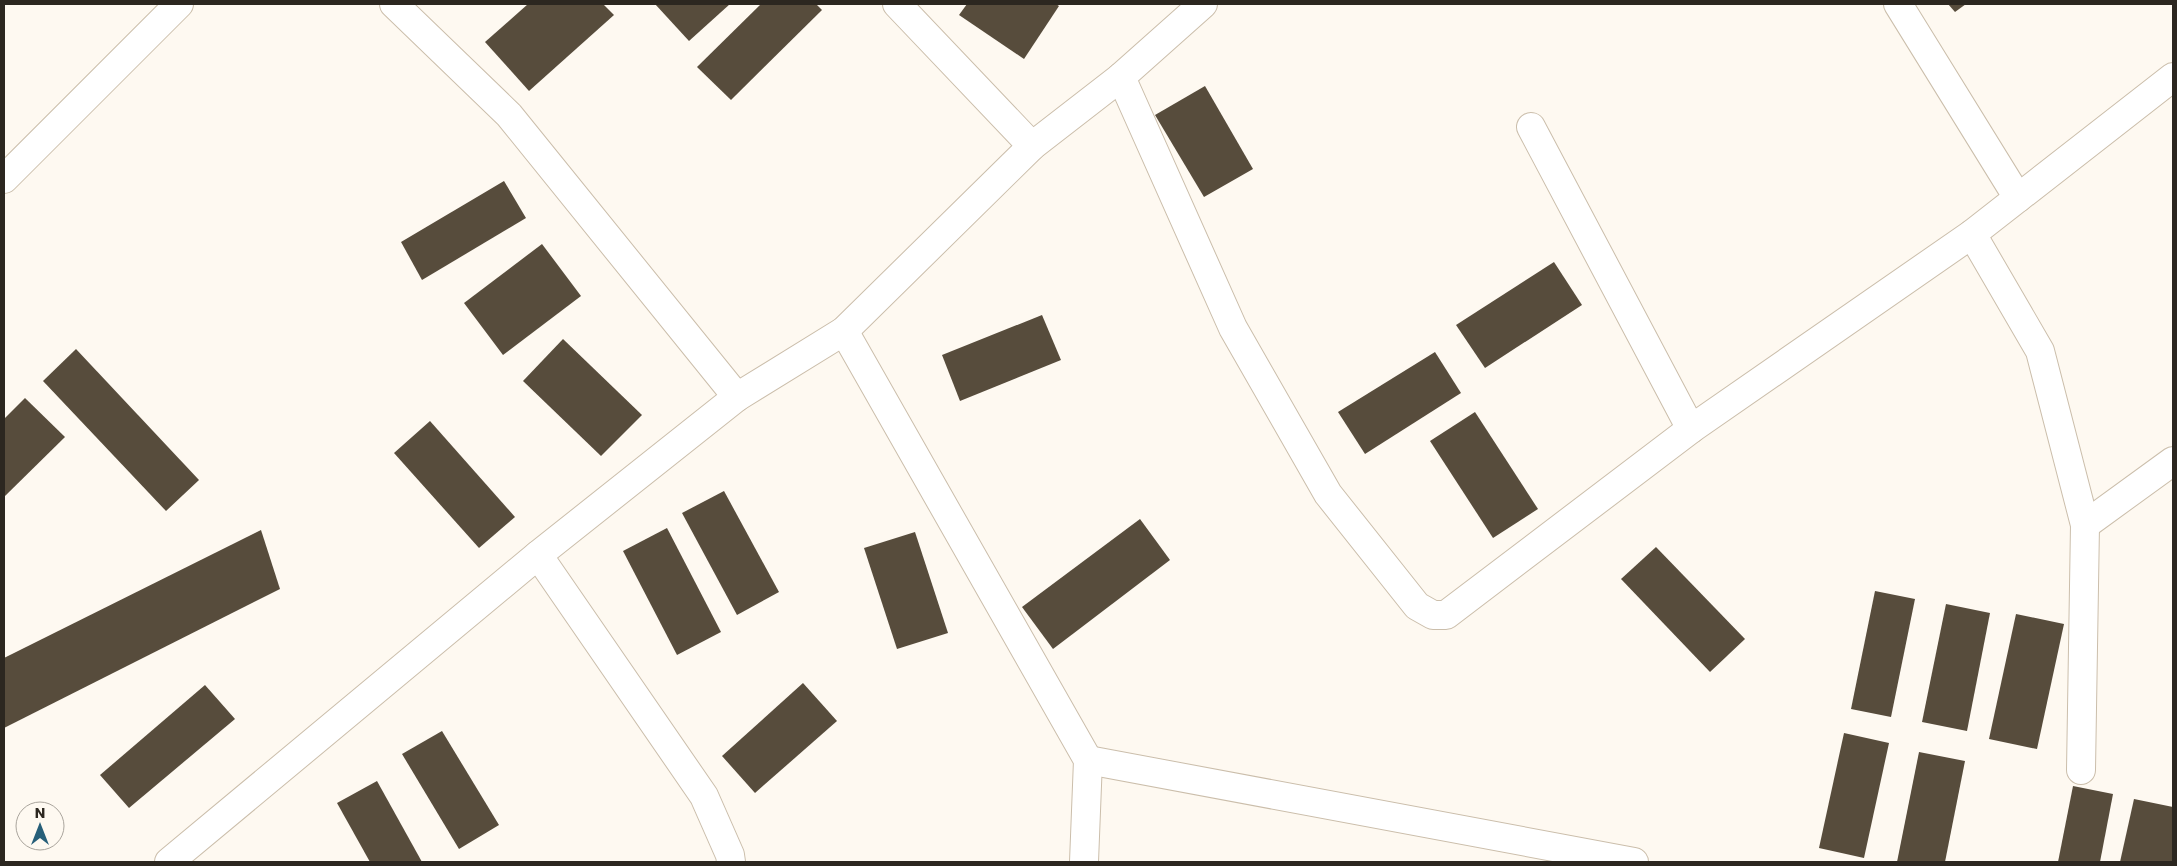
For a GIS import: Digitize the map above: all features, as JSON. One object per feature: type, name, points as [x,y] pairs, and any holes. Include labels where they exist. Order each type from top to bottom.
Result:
[{"type":"street","points":[[4,179],[179,4]]},
{"type":"street","points":[[394,4],[509,115],[737,397]]},
{"type":"street","points":[[897,4],[1032,146]]},
{"type":"street","points":[[169,862],[538,555],[737,397],[844,332],[1032,146],[1121,77],[1203,4]]},
{"type":"street","points":[[1898,4],[2018,198]]},
{"type":"street","points":[[1121,77],[1233,328],[1328,494],[1417,606],[1433,615],[1446,615],[1691,429],[1972,234],[2173,77]]},
{"type":"street","points":[[1531,127],[1691,429]]},
{"type":"street","points":[[1972,234],[2040,350],[2085,525],[2081,770]]},
{"type":"street","points":[[844,332],[1088,760],[1084,862]]},
{"type":"street","points":[[2085,525],[2173,461]]},
{"type":"street","points":[[538,555],[704,796],[730,855],[730,862]]},
{"type":"street","points":[[1088,760],[1634,862]]},
{"type":"building","points":[[528,4],[603,4],[614,15],[529,91],[485,42]]},
{"type":"building","points":[[655,4],[730,4],[689,41]]},
{"type":"building","points":[[761,4],[816,4],[822,10],[731,100],[697,67]]},
{"type":"building","points":[[967,4],[1056,4],[1059,6],[1024,59],[959,15]]},
{"type":"building","points":[[1948,4],[1966,4],[1955,12]]},
{"type":"building","points":[[1205,86],[1253,169],[1204,197],[1155,115]]},
{"type":"building","points":[[504,181],[526,218],[422,280],[401,242]]},
{"type":"building","points":[[542,244],[581,296],[503,355],[464,303]]},
{"type":"building","points":[[1554,262],[1582,305],[1485,368],[1456,325]]},
{"type":"building","points":[[1042,315],[1061,360],[960,401],[942,355]]},
{"type":"building","points":[[563,339],[642,415],[601,456],[523,381]]},
{"type":"building","points":[[76,349],[199,480],[166,511],[43,381]]},
{"type":"building","points":[[1435,352],[1461,393],[1365,454],[1338,412]]},
{"type":"building","points":[[25,398],[65,437],[4,497],[4,419]]},
{"type":"building","points":[[1475,412],[1538,509],[1493,538],[1430,441]]},
{"type":"building","points":[[430,421],[515,517],[479,548],[394,453]]},
{"type":"building","points":[[724,491],[779,592],[737,615],[682,513]]},
{"type":"building","points":[[1140,519],[1170,560],[1053,649],[1022,607]]},
{"type":"building","points":[[667,528],[721,632],[677,655],[623,551]]},
{"type":"building","points":[[261,530],[280,589],[4,728],[4,658]]},
{"type":"building","points":[[915,532],[948,633],[897,649],[864,548]]},
{"type":"building","points":[[1656,547],[1745,639],[1710,672],[1621,579]]},
{"type":"building","points":[[1875,591],[1915,599],[1891,717],[1851,709]]},
{"type":"building","points":[[1946,604],[1990,613],[1967,731],[1922,722]]},
{"type":"building","points":[[2016,614],[2064,624],[2037,749],[1989,739]]},
{"type":"building","points":[[803,683],[837,721],[755,793],[722,756]]},
{"type":"building","points":[[205,685],[235,719],[129,808],[100,775]]},
{"type":"building","points":[[442,731],[499,825],[459,849],[402,754]]},
{"type":"building","points":[[1844,733],[1889,743],[1864,858],[1819,848]]},
{"type":"building","points":[[1919,752],[1965,761],[1945,862],[1897,862]]},
{"type":"building","points":[[377,781],[422,862],[370,862],[337,803]]},
{"type":"building","points":[[2073,786],[2113,794],[2100,862],[2058,862]]},
{"type":"building","points":[[2134,799],[2173,807],[2172,862],[2120,862]]}]
